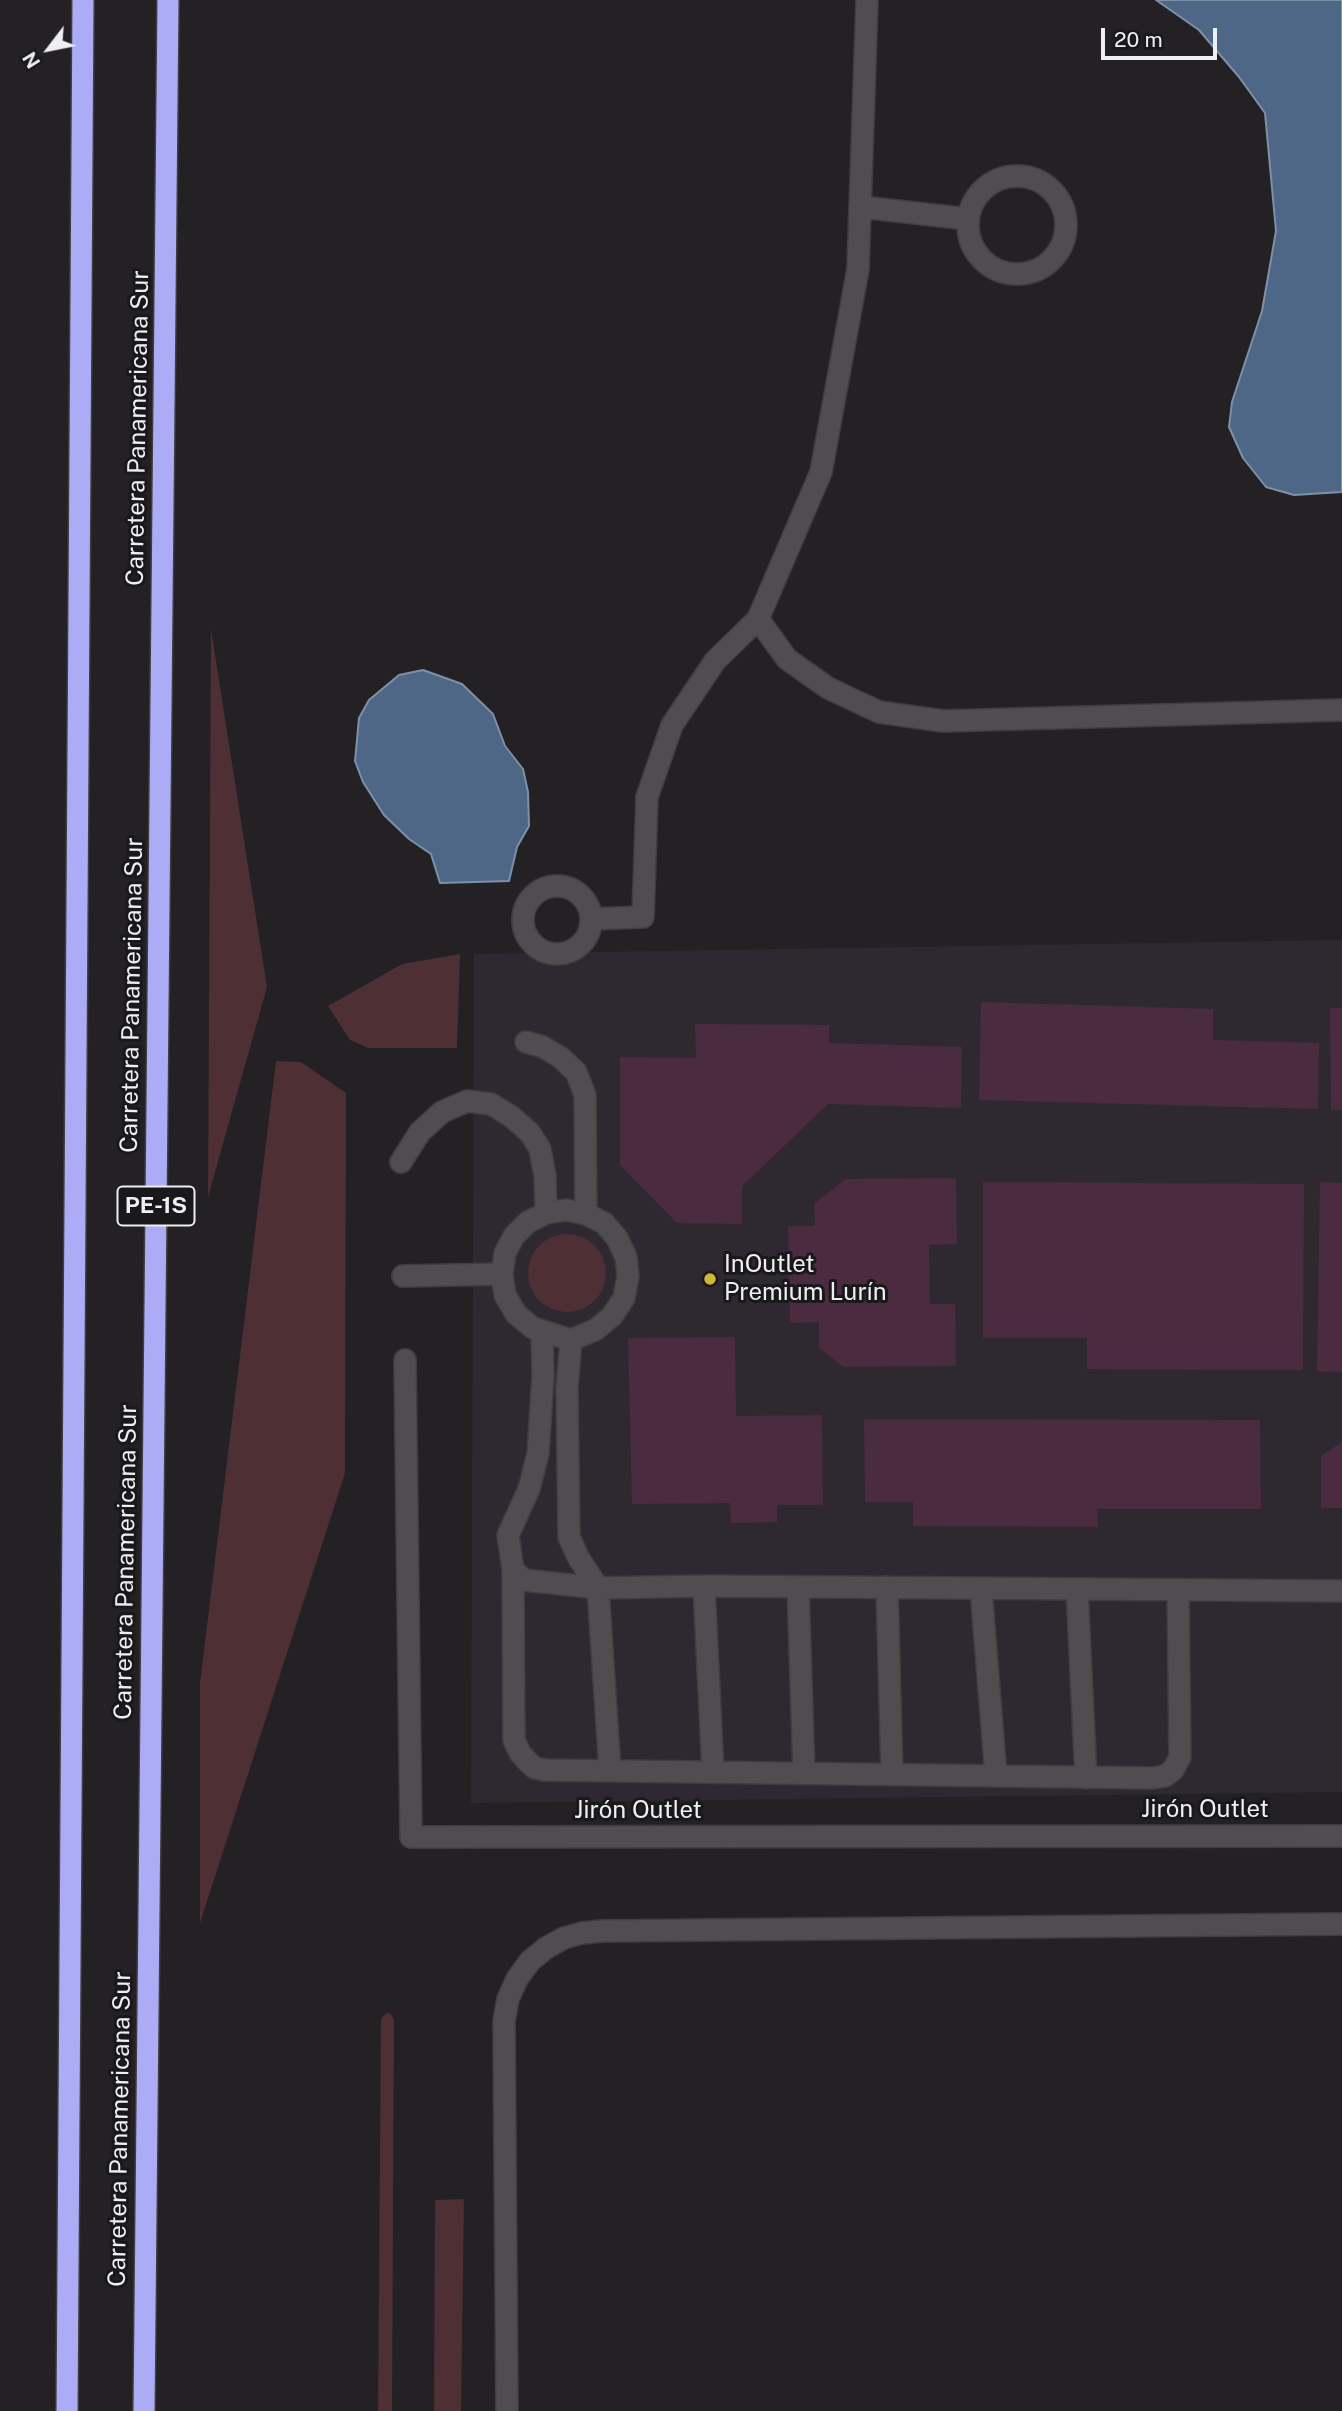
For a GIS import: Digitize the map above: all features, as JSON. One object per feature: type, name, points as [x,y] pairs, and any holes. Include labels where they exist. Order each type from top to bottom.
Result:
[{"type":"highway","name":"Carretera Panamericana Sur","points":[[67,2411],[83,0]]},
{"type":"highway","name":"Carretera Panamericana Sur","points":[[144,2411],[168,0]]},
{"type":"street","points":[[591,919],[643,917],[647,797],[672,725],[715,661],[758,618],[821,472],[858,270],[867,0]]},
{"type":"street","points":[[1032,177],[1047,185],[1059,198],[1065,214],[1066,231],[1062,248],[1051,262],[1037,271],[1020,274],[1003,272],[988,265],[976,252],[969,236],[968,219],[973,203],[983,189],[998,179],[1032,177]]},
{"type":"street","points":[[860,207],[968,219]]},
{"type":"street","points":[[758,618],[787,659],[828,688],[879,712],[943,721],[1342,710]]},
{"type":"street","points":[[527,1042],[561,1057],[576,1072],[585,1095],[586,1214]]},
{"type":"street","points":[[401,1162],[420,1132],[442,1112],[467,1101],[491,1104],[530,1133],[540,1149],[546,1213]]},
{"type":"street","points":[[566,1210],[586,1214],[604,1223],[617,1238],[626,1256],[628,1276],[624,1298],[612,1316],[595,1330],[571,1340],[533,1328],[516,1314],[505,1295],[502,1274],[505,1253],[514,1236],[528,1222],[546,1213],[566,1210]]},
{"type":"street","points":[[403,1276],[502,1274]]},
{"type":"street","points":[[541,1331],[543,1376],[538,1454],[529,1489],[508,1535],[513,1570],[514,1740],[520,1753],[535,1768],[1086,1778],[1164,1776],[1173,1770],[1180,1757],[1178,1590]]},
{"type":"street","points":[[571,1340],[567,1387],[569,1537],[598,1588],[610,1771]]},
{"type":"street","name":"Jirón Outlet","points":[[405,1360],[411,1837],[1342,1836]]},
{"type":"street","points":[[513,1570],[524,1580],[598,1588],[704,1586],[1342,1591]]},
{"type":"street","points":[[704,1586],[713,1772]]},
{"type":"street","points":[[798,1587],[804,1773]]},
{"type":"street","points":[[887,1587],[892,1775]]},
{"type":"street","points":[[981,1589],[996,1776]]},
{"type":"street","points":[[1077,1590],[1086,1778]]},
{"type":"street","points":[[507,2411],[504,2021],[508,1999],[517,1979],[530,1961],[546,1948],[564,1938],[603,1931],[1342,1924]]},
{"type":"shaded area","points":[[211,629],[267,987],[208,1197]]},
{"type":"shaded area","points":[[1342,940],[1342,1792],[471,1803],[474,954]]},
{"type":"shaded area","points":[[460,954],[457,1048],[368,1048],[350,1040],[328,1006],[402,964]]},
{"type":"shaded area","points":[[276,1061],[301,1062],[346,1093],[345,1473],[200,1923],[200,1683]]},
{"type":"shaded area","points":[[559,1234],[575,1234],[589,1240],[600,1251],[606,1265],[606,1281],[600,1295],[589,1306],[575,1312],[559,1312],[545,1306],[534,1295],[528,1281],[528,1265],[534,1251],[545,1240]]},
{"type":"shaded area","points":[[387,2013],[391,2014],[394,2020],[392,2411],[378,2411],[381,2020]]},
{"type":"shaded area","points":[[464,2199],[461,2411],[434,2411],[435,2200]]},
{"type":"water","points":[[1156,0],[1342,0],[1342,492],[1294,495],[1266,487],[1243,458],[1229,427],[1232,402],[1262,311],[1276,231],[1265,113],[1199,30]]},
{"type":"water","points":[[423,670],[462,684],[493,714],[505,746],[523,769],[528,792],[529,826],[517,847],[509,881],[440,883],[431,854],[409,839],[384,815],[363,782],[355,761],[359,718],[369,700],[399,675]]},
{"type":"building","points":[[981,1002],[1213,1009],[1213,1040],[1319,1043],[1318,1109],[979,1100]]},
{"type":"building","points":[[1330,1008],[1342,1008],[1342,1110],[1331,1110]]},
{"type":"building","points":[[695,1024],[829,1025],[829,1043],[962,1047],[961,1108],[828,1104],[742,1186],[742,1224],[677,1223],[620,1165],[620,1057],[696,1058]]},
{"type":"building","points":[[956,1178],[957,1244],[929,1245],[930,1304],[955,1304],[956,1366],[844,1367],[819,1348],[819,1322],[790,1323],[788,1226],[815,1226],[814,1204],[846,1179]]},
{"type":"building","points":[[983,1182],[1304,1184],[1303,1370],[1087,1369],[1087,1338],[983,1338]]},
{"type":"building","points":[[1320,1182],[1342,1183],[1342,1372],[1317,1371]]},
{"type":"building","points":[[735,1337],[736,1416],[822,1415],[823,1505],[777,1505],[777,1522],[731,1523],[730,1503],[632,1504],[628,1338]]},
{"type":"building","points":[[864,1419],[1260,1420],[1261,1509],[1097,1509],[1098,1527],[913,1526],[913,1502],[865,1502]]},
{"type":"building","points":[[1342,1442],[1342,1508],[1321,1508],[1321,1456]]},
{"type":"place","name":"InOutlet Premium Lurín","points":[[710,1279]]}]
